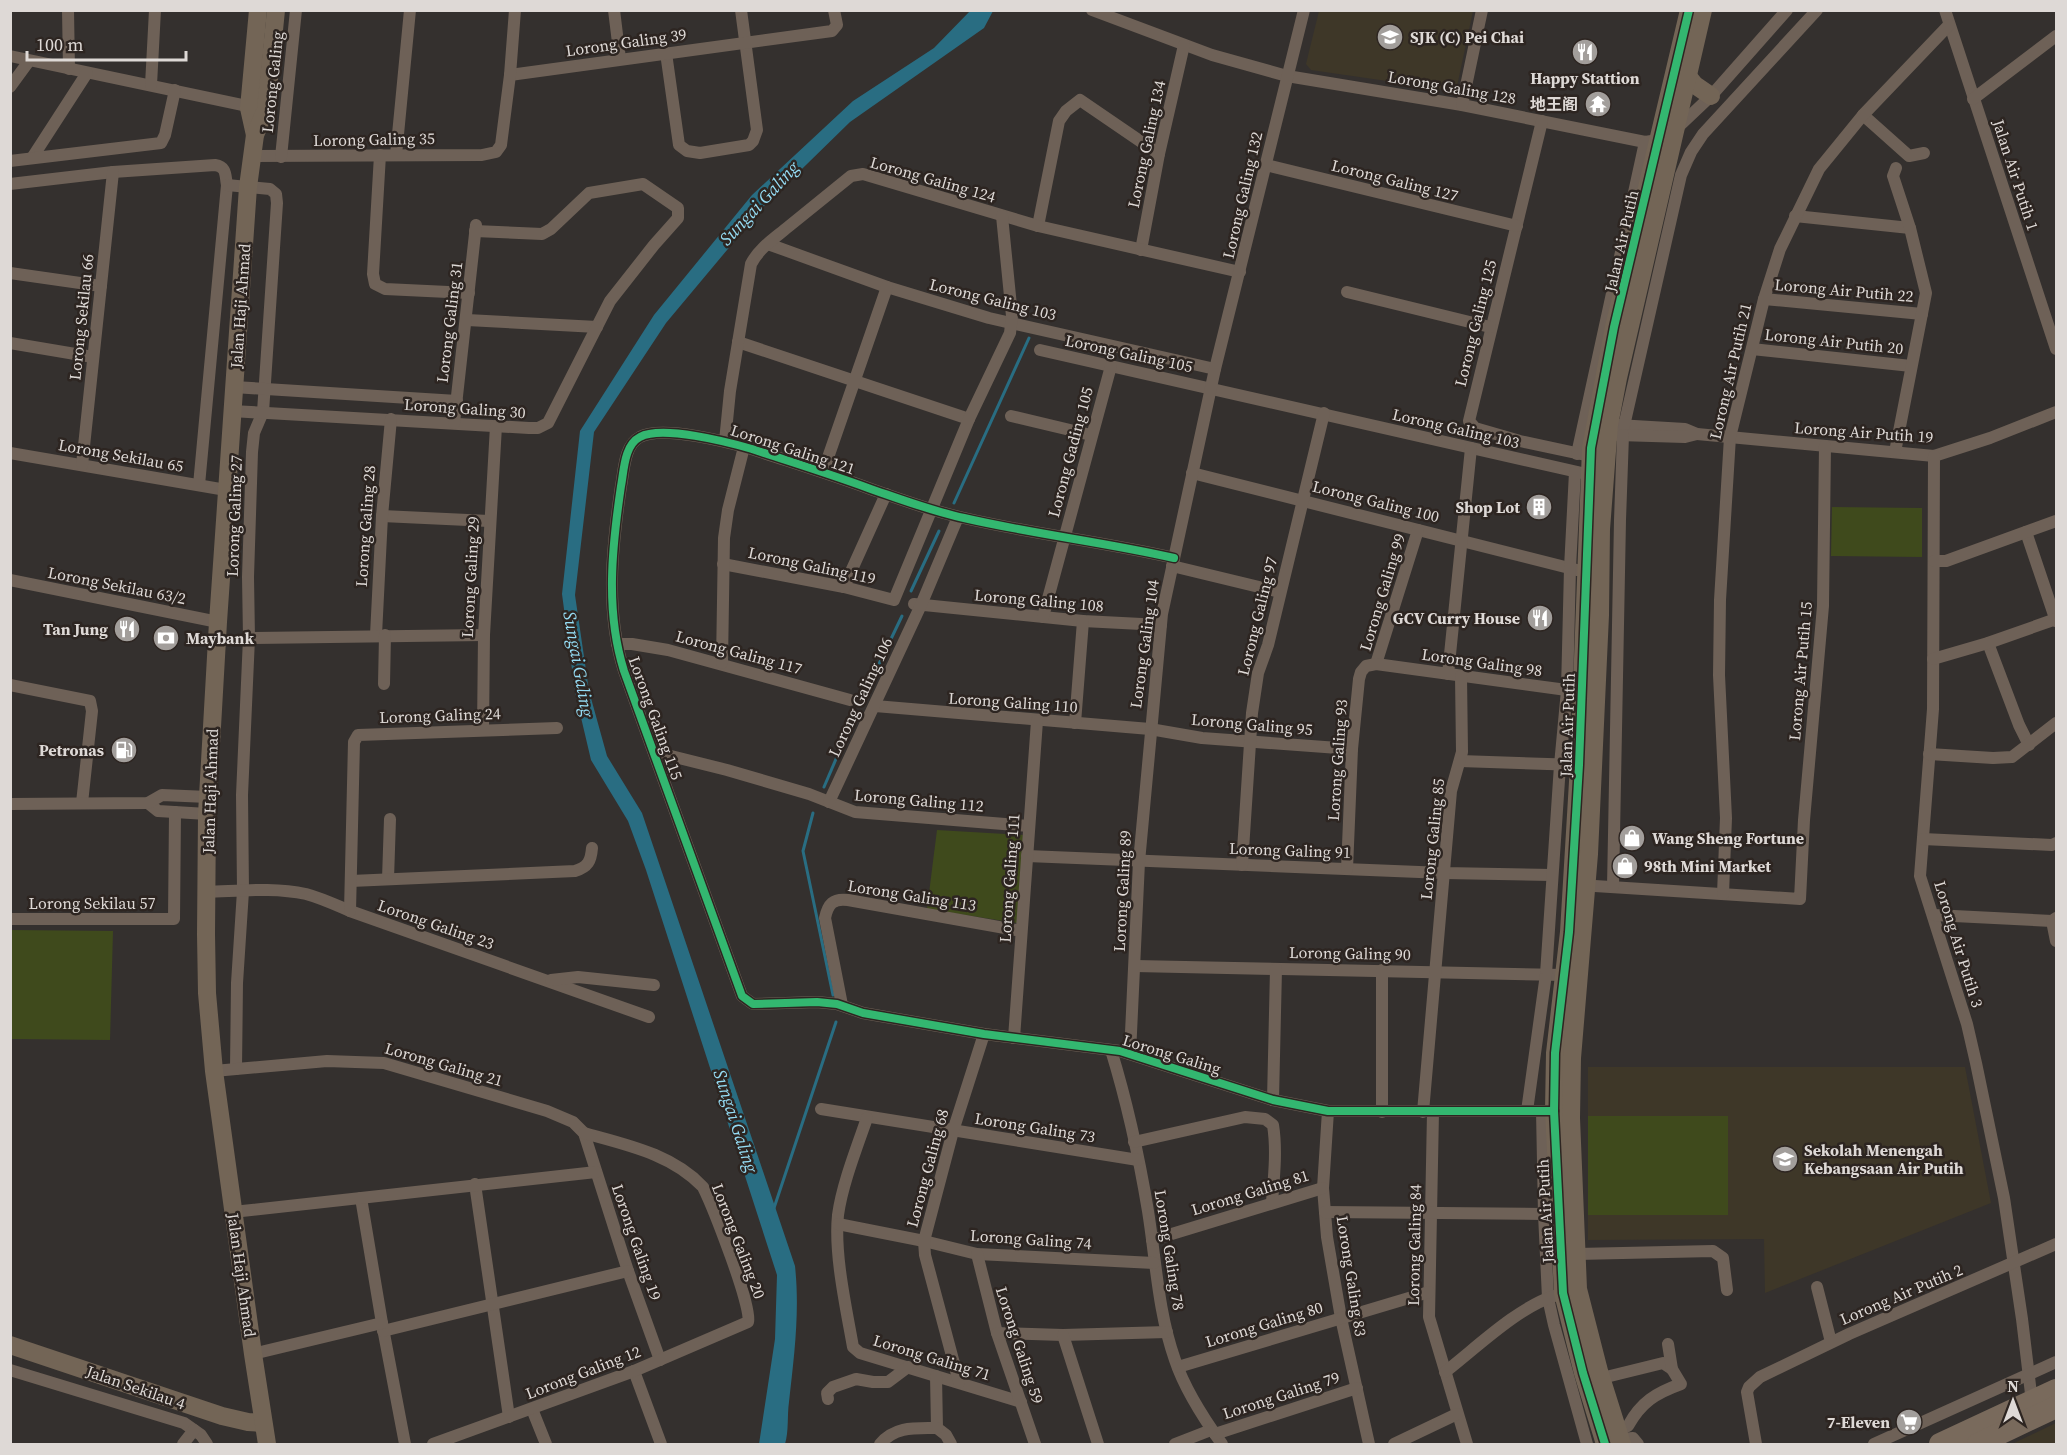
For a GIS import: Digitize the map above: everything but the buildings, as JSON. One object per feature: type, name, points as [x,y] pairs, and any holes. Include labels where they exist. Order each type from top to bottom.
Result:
[{"type":"highway","points":[[1940,1444],[2056,1390]]},
{"type":"highway","points":[[1978,1444],[2056,1407]]},
{"type":"street","points":[[68,10],[69,69]]},
{"type":"street","points":[[151,85],[155,10]]},
{"type":"street","name":"Jalan Haji Ahmad","points":[[258,10],[257,109],[248,187],[226,490],[208,806],[207,993],[214,1071],[267,1444]]},
{"type":"street","name":"Jalan Haji Ahmad","points":[[257,109],[276,10]]},
{"type":"street","name":"Lorong Galing","points":[[281,157],[296,10]]},
{"type":"street","points":[[396,155],[410,10]]},
{"type":"street","points":[[510,75],[515,10]]},
{"type":"street","points":[[614,10],[620,59]]},
{"type":"street","points":[[666,53],[679,144],[687,150],[700,153],[749,145],[757,130],[741,10]]},
{"type":"street","name":"Lorong Galing 39","points":[[510,75],[832,31],[837,25],[834,10]]},
{"type":"street","name":"Lorong Galing 128","points":[[1092,10],[1237,63],[1287,76],[1462,105],[1542,121],[1659,138]]},
{"type":"street","name":"Lorong Galing 132","points":[[1212,387],[1304,10]]},
{"type":"street","points":[[1462,105],[1482,10]]},
{"type":"street","name":"Jalan Air Putih","points":[[1621,1440],[1583,1373],[1563,1294],[1548,1111],[1555,1053],[1555,975],[1579,885],[1579,765],[1582,688],[1600,593],[1601,529],[1614,327],[1689,10]]},
{"type":"street","name":"Jalan Air Putih","points":[[1621,1440],[1602,1378],[1563,1294],[1577,1254],[1571,1118],[1579,885],[1582,688],[1576,649],[1583,464],[1609,430],[1651,265],[1659,138],[1687,75],[1703,10]]},
{"type":"street","points":[[1583,464],[1659,138],[1711,96],[1787,10]]},
{"type":"street","points":[[1651,265],[1674,207],[1690,152],[1702,134],[1817,10]]},
{"type":"street","name":"Jalan Air Putih 1","points":[[1945,10],[1973,99],[2052,320],[2056,349]]},
{"type":"street","name":"Lorong Air Putih 21","points":[[1723,894],[1726,818],[1719,675],[1720,600],[1730,437],[1764,299],[1780,249],[1819,169],[1863,115],[1949,25]]},
{"type":"street","points":[[1772,28],[1788,41]]},
{"type":"street","points":[[1973,99],[2056,36]]},
{"type":"street","name":"Lorong Galing 134","points":[[1141,250],[1159,154],[1184,45]]},
{"type":"street","points":[[10,56],[257,109]]},
{"type":"street","points":[[10,87],[29,61]]},
{"type":"street","points":[[32,158],[87,73]]},
{"type":"street","name":"Lorong Galing 35","points":[[253,156],[482,155],[496,152],[501,145],[510,75]]},
{"type":"street","points":[[1687,75],[1695,85],[1711,96]]},
{"type":"street","points":[[10,161],[161,143],[164,140],[175,90]]},
{"type":"street","points":[[1038,226],[1059,121],[1066,111],[1080,100],[1159,154]]},
{"type":"street","points":[[1863,115],[1909,156],[1924,153]]},
{"type":"street","name":"Lorong Galing 125","points":[[1542,121],[1469,416],[1470,424],[1475,428],[1583,464]]},
{"type":"street","points":[[380,155],[373,274],[375,284],[385,289],[470,293]]},
{"type":"street","points":[[10,184],[113,172],[215,165],[225,170],[227,185],[199,485]]},
{"type":"street","name":"Lorong Galing 127","points":[[1266,165],[1517,226]]},
{"type":"street","points":[[1895,452],[1926,293],[1910,228],[1893,176],[1896,168]]},
{"type":"street","name":"Lorong Sekilau 66","points":[[82,465],[113,172]]},
{"type":"street","name":"Lorong Galing 124","points":[[725,441],[728,402],[755,256],[819,201],[856,174],[863,174],[1038,226],[1240,273]]},
{"type":"street","name":"Lorong Galing 31","points":[[453,423],[467,320],[476,228],[542,234],[552,229],[589,193],[643,184],[678,208]]},
{"type":"street","points":[[227,185],[248,187]]},
{"type":"street","name":"Lorong Galing 27","points":[[248,187],[270,189],[276,194],[277,204],[263,412],[254,433],[252,452],[248,577],[249,638]]},
{"type":"street","name":"Lorong Galing 30","points":[[232,411],[538,428],[548,423],[615,293],[678,218],[678,208]]},
{"type":"street","points":[[933,510],[969,419],[1005,344],[1012,324],[1002,216]]},
{"type":"street","points":[[1795,216],[1910,228]]},
{"type":"street","name":"Lorong Galing 103","points":[[768,244],[886,287],[1012,324],[1215,369]]},
{"type":"street","points":[[10,273],[101,286]]},
{"type":"street","points":[[823,472],[886,287]]},
{"type":"street","points":[[1347,292],[1490,327]]},
{"type":"street","name":"Lorong Air Putih 22","points":[[1764,299],[1922,314]]},
{"type":"street","points":[[467,320],[597,327]]},
{"type":"street","points":[[738,342],[969,419]]},
{"type":"street","points":[[10,343],[93,357]]},
{"type":"street","name":"Lorong Air Putih 20","points":[[1752,349],[1911,366]]},
{"type":"street","name":"Lorong Galing 105","points":[[1040,350],[1212,387]]},
{"type":"street","name":"Lorong Gading 105","points":[[1043,617],[1111,366]]},
{"type":"street","name":"Lorong Galing 30","points":[[234,387],[457,401]]},
{"type":"street","name":"Lorong Galing 103","points":[[1212,387],[1472,448],[1583,464]]},
{"type":"street","name":"Lorong Galing 104","points":[[1150,729],[1161,626],[1212,387]]},
{"type":"street","name":"Lorong Air Putih 19","points":[[1609,430],[1685,429],[1697,434],[1934,456],[1990,438],[2056,412]]},
{"type":"street","name":"Lorong Galing 97","points":[[1242,865],[1250,741],[1258,673],[1268,645],[1324,413]]},
{"type":"street","points":[[1011,416],[1091,435]]},
{"type":"street","name":"Lorong Galing 28","points":[[384,684],[381,635],[382,516],[391,420]]},
{"type":"street","name":"Lorong Galing 29","points":[[483,730],[484,635],[496,426]]},
{"type":"street","points":[[1609,430],[1621,477],[1613,887]]},
{"type":"street","name":"Lorong Galing 121","points":[[641,436],[665,434],[725,441],[958,517],[1118,545],[1280,592]]},
{"type":"street","name":"Lorong Galing 115","points":[[641,436],[630,447],[625,463],[614,532],[613,599],[617,644],[624,671],[655,752],[736,984],[747,1001]]},
{"type":"street","name":"Lorong Air Putih 15","points":[[1723,894],[1800,899],[1806,798],[1823,606],[1825,446]]},
{"type":"street","points":[[722,663],[723,564],[728,510],[744,447]]},
{"type":"street","name":"Lorong Galing 85","points":[[1435,971],[1451,785],[1460,761],[1462,741],[1454,675],[1462,540],[1472,448]]},
{"type":"street","name":"Lorong Sekilau 65","points":[[10,453],[226,490]]},
{"type":"street","name":"Lorong Air Putih 3","points":[[1934,456],[1933,709],[1920,876],[1934,915],[1976,1063],[2003,1189],[2015,1263],[2032,1402]]},
{"type":"street","name":"Lorong Galing 100","points":[[1192,473],[1578,570]]},
{"type":"street","points":[[844,587],[886,494]]},
{"type":"street","name":"Lorong Galing 119","points":[[723,564],[844,587],[894,600],[933,510]]},
{"type":"street","points":[[382,516],[489,521]]},
{"type":"street","name":"Lorong Galing 106","points":[[829,802],[958,517]]},
{"type":"street","points":[[1934,561],[1946,561],[2056,521]]},
{"type":"street","name":"Lorong Galing 99","points":[[1376,664],[1418,530]]},
{"type":"street","points":[[1933,659],[2056,620],[2026,532]]},
{"type":"street","name":"Lorong Sekilau 63/2","points":[[10,580],[218,622]]},
{"type":"street","points":[[1600,593],[1619,594]]},
{"type":"street","name":"Lorong Galing 108","points":[[917,604],[1083,621],[1161,626]]},
{"type":"street","points":[[1075,723],[1083,621]]},
{"type":"street","points":[[249,638],[484,635]]},
{"type":"street","name":"Jalan Haji Ahmad","points":[[236,1069],[243,891],[242,795],[249,638]]},
{"type":"street","points":[[1988,643],[2019,725],[2030,745]]},
{"type":"street","name":"Lorong Galing 117","points":[[617,644],[649,646],[722,663],[850,700]]},
{"type":"street","name":"Lorong Galing 98","points":[[1376,664],[1454,675],[1582,688],[1617,683]]},
{"type":"street","name":"Lorong Galing 93","points":[[1347,868],[1352,749],[1361,672],[1366,666],[1376,664]]},
{"type":"street","points":[[10,685],[90,701],[92,711],[82,803]]},
{"type":"street","points":[[1527,1111],[1555,975],[1552,875],[1560,765],[1582,688]]},
{"type":"street","name":"Lorong Galing 110","points":[[874,706],[1150,729]]},
{"type":"street","name":"Lorong Galing 111","points":[[1014,1038],[1037,721]]},
{"type":"street","points":[[1929,754],[2012,757],[2056,723]]},
{"type":"street","name":"Lorong Galing 24","points":[[350,912],[354,742],[357,735],[557,728]]},
{"type":"street","name":"Lorong Galing 95","points":[[1150,729],[1202,738],[1352,749]]},
{"type":"street","name":"Lorong Galing 89","points":[[1130,1054],[1139,862],[1150,729]]},
{"type":"street","name":"Lorong Galing 112","points":[[655,752],[809,794],[855,812],[1029,826]]},
{"type":"street","points":[[1460,761],[1579,765]]},
{"type":"street","points":[[10,804],[148,803],[162,795],[208,806]]},
{"type":"street","points":[[148,803],[158,811],[175,812],[208,806]]},
{"type":"street","name":"Lorong Sekilau 57","points":[[10,919],[174,919],[175,812]]},
{"type":"street","points":[[388,879],[390,819]]},
{"type":"street","points":[[1923,839],[2052,845],[2056,843]]},
{"type":"street","points":[[351,880],[575,871],[589,864],[592,848]]},
{"type":"street","name":"Lorong Galing 91","points":[[1027,856],[1139,862],[1552,875]]},
{"type":"street","points":[[1579,885],[1723,894]]},
{"type":"street","name":"Lorong Galing 23","points":[[207,892],[296,892],[316,897],[350,912],[649,1017]]},
{"type":"street","name":"Lorong Galing 113","points":[[842,1005],[825,918],[832,901],[848,900],[1021,931]]},
{"type":"street","points":[[1934,915],[2054,919],[2056,941]]},
{"type":"street","name":"Lorong Galing 90","points":[[1135,966],[1555,975]]},
{"type":"street","points":[[1273,1100],[1276,969]]},
{"type":"street","points":[[1382,970],[1382,1112]]},
{"type":"street","name":"Lorong Galing 84","points":[[1435,971],[1428,1112],[1431,1212],[1429,1317],[1467,1444]]},
{"type":"street","points":[[546,981],[578,977],[654,985]]},
{"type":"street","name":"Lorong Galing","points":[[747,1001],[753,1004],[817,1002],[842,1005],[863,1013],[984,1034],[1111,1050],[1273,1100],[1328,1111],[1548,1111]]},
{"type":"street","name":"Lorong Galing 68","points":[[959,1382],[925,1255],[924,1241],[953,1131],[984,1034]]},
{"type":"street","name":"Lorong Galing 78","points":[[1111,1050],[1138,1160],[1167,1332],[1178,1367],[1216,1436]]},
{"type":"street","name":"Lorong Galing 21","points":[[214,1071],[327,1061],[384,1062],[547,1111],[573,1122],[584,1133]]},
{"type":"street","name":"Lorong Galing 73","points":[[821,1109],[1138,1160]]},
{"type":"street","name":"Lorong Galing 83","points":[[1328,1111],[1323,1188],[1325,1212],[1341,1318],[1369,1444]]},
{"type":"street","points":[[1548,1111],[1544,1214],[1563,1294],[1554,1325],[1587,1444]]},
{"type":"street","points":[[1134,1142],[1245,1117],[1265,1119],[1273,1125],[1274,1132],[1272,1202]]},
{"type":"street","name":"Lorong Galing 71","points":[[867,1118],[841,1202],[838,1224],[843,1283],[853,1347],[860,1353],[1021,1402]]},
{"type":"street","name":"Lorong Galing 19","points":[[584,1133],[628,1271],[660,1360]]},
{"type":"street","name":"Lorong Galing 20","points":[[584,1133],[640,1148],[667,1160],[693,1176],[703,1187],[748,1310],[750,1317],[743,1326]]},
{"type":"street","points":[[233,1212],[596,1172]]},
{"type":"street","points":[[475,1184],[509,1417]]},
{"type":"street","name":"Lorong Galing 81","points":[[1152,1240],[1323,1188]]},
{"type":"street","points":[[361,1198],[382,1327],[405,1444]]},
{"type":"street","points":[[1325,1212],[1544,1214]]},
{"type":"street","name":"Lorong Galing 74","points":[[838,1224],[977,1254],[1154,1263]]},
{"type":"street","name":"Lorong Air Putih 2","points":[[1756,1444],[1748,1392],[1760,1377],[1831,1342],[2056,1244]]},
{"type":"street","points":[[1577,1254],[1713,1251],[1723,1258],[1727,1290]]},
{"type":"street","name":"Lorong Galing 59","points":[[977,1254],[997,1333],[1035,1444]]},
{"type":"street","points":[[253,1354],[493,1306],[628,1271]]},
{"type":"street","points":[[1817,1287],[1831,1342]]},
{"type":"street","name":"Lorong Galing 80","points":[[1178,1367],[1429,1292]]},
{"type":"street","points":[[1444,1372],[1521,1313],[1563,1294]]},
{"type":"street","name":"Lorong Galing 12","points":[[433,1444],[634,1371],[743,1326]]},
{"type":"street","points":[[997,1333],[1063,1335],[1167,1332]]},
{"type":"street","points":[[1063,1335],[1098,1444]]},
{"type":"street","points":[[1621,1440],[1637,1410],[1654,1396],[1681,1384],[1672,1369],[1668,1344]]},
{"type":"street","name":"Jalan Sekilau 4","points":[[10,1345],[222,1416],[263,1423]]},
{"type":"street","points":[[1874,1444],[2056,1362]]},
{"type":"street","points":[[1602,1378],[1663,1363],[1672,1369]]},
{"type":"street","points":[[828,1399],[827,1393],[833,1387],[856,1379],[888,1382],[908,1367]]},
{"type":"street","points":[[10,1370],[184,1423],[207,1444]]},
{"type":"street","points":[[634,1371],[661,1444]]},
{"type":"street","points":[[936,1376],[937,1428]]},
{"type":"street","name":"Lorong Galing 79","points":[[1175,1444],[1216,1436],[1357,1388]]},
{"type":"street","points":[[532,1409],[546,1444]]},
{"type":"street","points":[[1394,1444],[1457,1414]]},
{"type":"street","points":[[880,1444],[886,1437],[903,1429],[937,1428],[946,1435],[951,1444]]},
{"type":"street","points":[[183,1444],[194,1430]]},
{"type":"shaded area","name":"SJK (C) Pei Chai","points":[[1319,11],[1473,11],[1456,91],[1311,70],[1306,64]]},
{"type":"shaded area","name":"Sekolah Menengah Kebangsaan Air Putih","points":[[1588,1067],[1965,1067],[1991,1203],[1765,1293],[1764,1239],[1588,1240]]},
{"type":"shaded area","points":[[2056,1423],[2056,1444],[2012,1444]]},
{"type":"green space","points":[[1832,507],[1922,508],[1922,557],[1831,556]]},
{"type":"green space","points":[[937,830],[1023,835],[1017,923],[927,909]]},
{"type":"green space","points":[[11,930],[113,931],[110,1040],[11,1039]]},
{"type":"green space","points":[[1588,1116],[1728,1116],[1728,1215],[1588,1215]]},
{"type":"water","name":"Sungai Galing","points":[[970,11],[993,11],[984,28],[850,122],[763,207],[666,323],[594,432],[575,595],[589,691],[607,756],[642,813],[795,1266],[797,1317],[785,1444],[759,1444],[775,1339],[777,1275],[646,870],[628,821],[591,760],[575,692],[562,594],[580,431],[654,315],[752,195],[853,101],[934,48]]},
{"type":"waterway","points":[[954,503],[1029,338]]},
{"type":"waterway","points":[[911,591],[939,531]]},
{"type":"waterway","points":[[864,695],[902,616]]},
{"type":"waterway","points":[[824,787],[854,717]]},
{"type":"waterway","points":[[813,813],[803,851],[833,995]]},
{"type":"waterway","points":[[774,1208],[836,1022]]},
{"type":"cycle path","points":[[1605,1444],[1583,1373],[1563,1293],[1554,1111],[1555,1053],[1569,932],[1579,765],[1591,448],[1614,327],[1689,10]]},
{"type":"cycle path","points":[[1174,558],[952,515],[752,449],[712,439],[663,433],[650,434],[635,441],[628,452],[624,466],[613,556],[612,602],[618,648],[624,671],[742,996],[753,1004],[817,1002],[837,1004],[863,1013],[984,1034],[1120,1051],[1273,1100],[1328,1111],[1554,1111]]},
{"type":"place","name":"SJK (C) Pei Chai","points":[[1390,37]]},
{"type":"place","name":"Happy Stattion","points":[[1585,52]]},
{"type":"place","name":"地王阁","points":[[1598,104]]},
{"type":"place","name":"Shop Lot","points":[[1539,507]]},
{"type":"place","name":"GCV Curry House","points":[[1540,618]]},
{"type":"place","name":"Tan Jung","points":[[127,629]]},
{"type":"place","name":"Maybank","points":[[166,638]]},
{"type":"place","name":"Petronas","points":[[124,750]]},
{"type":"place","name":"Wang Sheng Fortune","points":[[1632,838]]},
{"type":"place","name":"98th Mini Market","points":[[1625,866]]},
{"type":"place","name":"Sekolah Menengah Kebangsaan Air Putih","points":[[1785,1159]]},
{"type":"place","name":"7-Eleven","points":[[1909,1422]]}]
